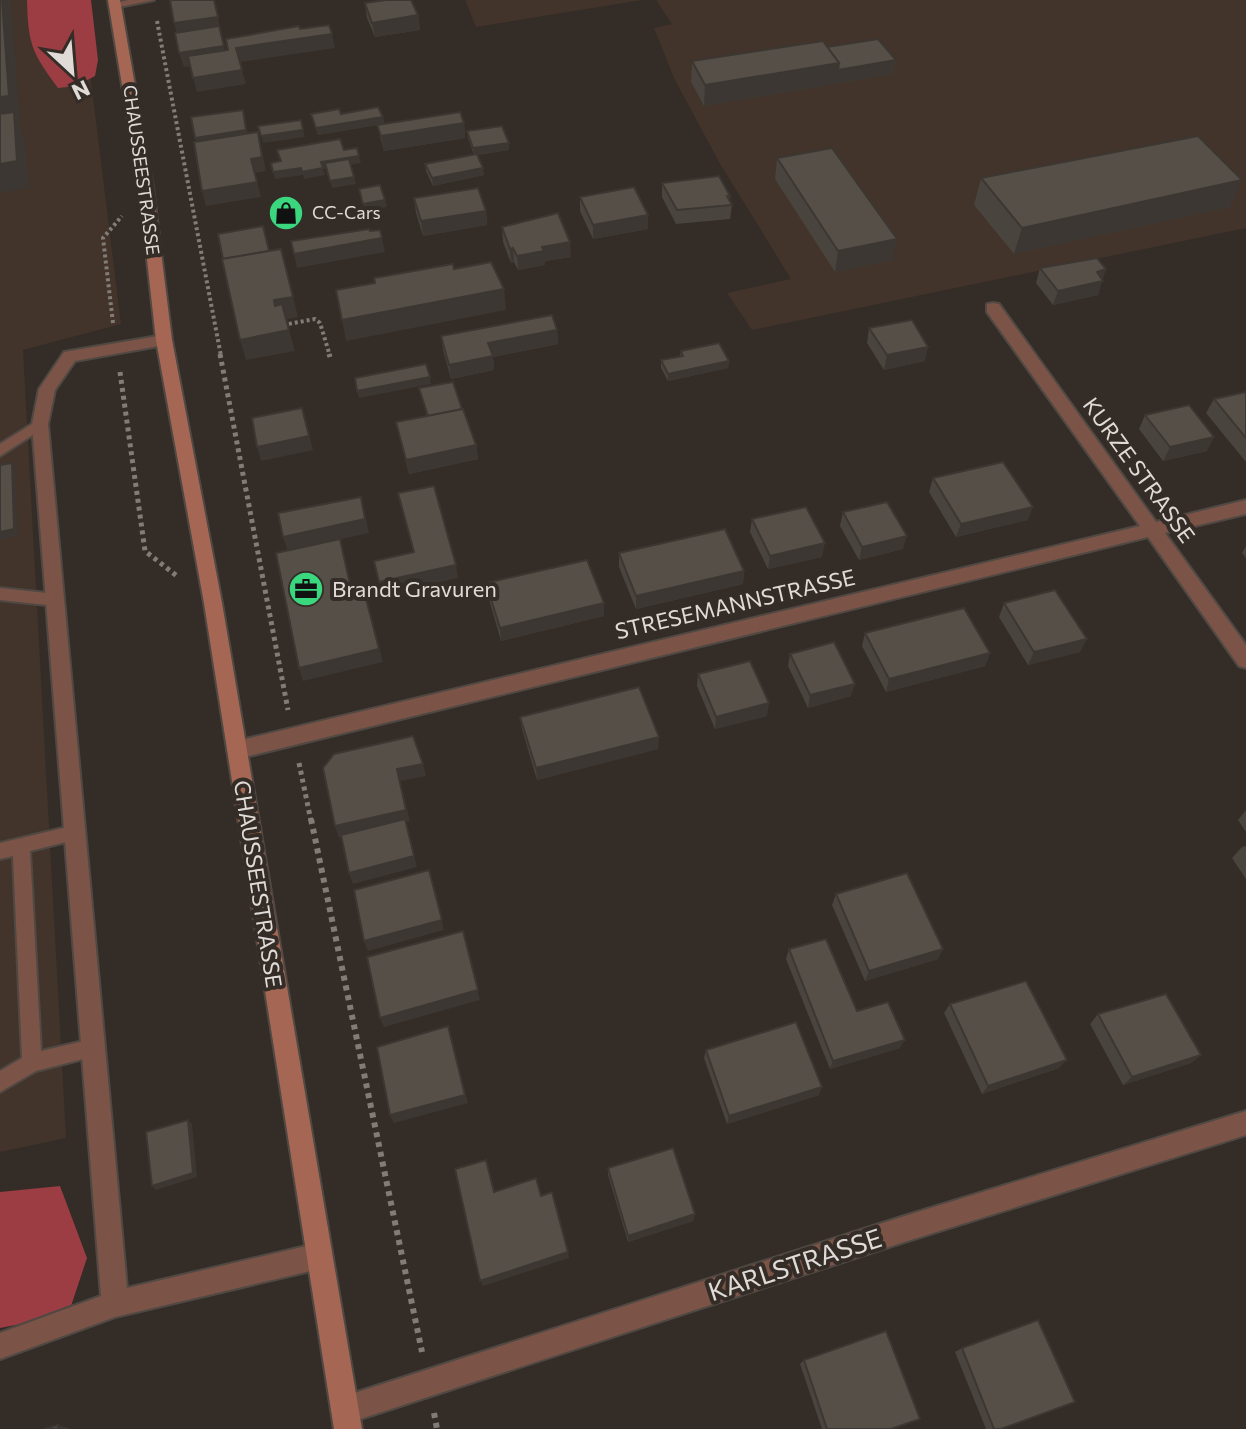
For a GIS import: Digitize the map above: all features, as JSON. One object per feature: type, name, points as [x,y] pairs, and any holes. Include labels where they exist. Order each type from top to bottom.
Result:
[{"type":"main road","name":"CHAUSSEESTRASSE","points":[[114,3],[146,188],[164,340],[213,603],[346,1419]]},
{"type":"street","name":"KURZE STRASSE","points":[[993,308],[1246,660]]},
{"type":"street","points":[[115,1304],[40,424],[47,389],[70,356],[164,340]]},
{"type":"street","name":"STRESEMANNSTRASSE","points":[[237,750],[1246,507]]},
{"type":"street","name":"KARLSTRASSE","points":[[346,1419],[428,1383],[898,1231],[1246,1123]]},
{"type":"street","points":[[0,1346],[115,1304],[319,1256]]},
{"type":"lane","points":[[114,3],[152,4]]},
{"type":"lane","points":[[0,451],[40,424]]},
{"type":"lane","points":[[0,594],[56,600]]},
{"type":"lane","points":[[0,851],[76,833]]},
{"type":"lane","points":[[21,846],[32,1063]]},
{"type":"lane","points":[[0,1082],[32,1063],[92,1048]]},
{"type":"path","points":[[152,4],[290,719]]},
{"type":"path","points":[[146,188],[103,238],[145,551],[213,603]]},
{"type":"path","points":[[280,325],[315,319],[320,323],[330,357]]},
{"type":"path","points":[[297,756],[437,1429]]},
{"type":"shaded area","points":[[0,0],[81,0],[121,324],[23,350],[66,1138],[0,1152]]},
{"type":"shaded area","points":[[27,0],[91,0],[98,60],[95,76],[76,86],[58,88],[33,47]]},
{"type":"shaded area","points":[[465,0],[642,0],[476,27]]},
{"type":"shaded area","points":[[656,0],[1246,0],[1246,228],[752,330],[727,293],[791,279],[719,162],[674,78],[654,28],[672,24]]},
{"type":"shaded area","points":[[60,1186],[87,1258],[68,1315],[0,1328],[0,1192]]},
{"type":"building","points":[[0,0],[9,96],[0,97]]},
{"type":"building","points":[[170,0],[214,0],[218,17],[174,23]]},
{"type":"building","points":[[411,0],[418,15],[372,23],[365,3]]},
{"type":"building","points":[[329,25],[332,34],[236,48],[242,70],[193,78],[188,56],[228,50],[226,39],[299,26],[300,29]]},
{"type":"building","points":[[219,26],[224,46],[179,53],[175,33]]},
{"type":"building","points":[[878,39],[896,60],[838,70],[839,63],[827,47]]},
{"type":"building","points":[[823,41],[839,63],[705,85],[692,61]]},
{"type":"building","points":[[378,107],[383,117],[316,128],[311,114],[339,109],[341,114]]},
{"type":"building","points":[[243,110],[246,130],[195,138],[191,117]]},
{"type":"building","points":[[14,112],[17,161],[0,164],[0,114]]},
{"type":"building","points":[[460,112],[464,123],[381,136],[377,125]]},
{"type":"building","points":[[301,120],[303,130],[261,136],[258,126]]},
{"type":"building","points":[[502,126],[509,143],[473,148],[467,131]]},
{"type":"building","points":[[258,132],[262,157],[251,159],[257,182],[202,191],[194,142]]},
{"type":"building","points":[[1198,136],[1242,180],[1022,228],[981,178]]},
{"type":"building","points":[[340,139],[344,150],[357,148],[359,156],[321,162],[323,168],[302,172],[301,168],[273,172],[271,163],[281,161],[277,150]]},
{"type":"building","points":[[832,148],[897,239],[838,251],[777,158]]},
{"type":"building","points":[[477,154],[483,168],[432,178],[425,164]]},
{"type":"building","points":[[349,159],[354,177],[330,181],[325,163]]},
{"type":"building","points":[[719,176],[732,205],[677,210],[662,183]]},
{"type":"building","points":[[380,185],[385,200],[363,204],[359,189]]},
{"type":"building","points":[[634,187],[648,215],[593,225],[580,197]]},
{"type":"building","points":[[478,188],[486,211],[421,221],[414,198]]},
{"type":"building","points":[[558,213],[570,242],[517,256],[513,248],[510,249],[502,227]]},
{"type":"building","points":[[263,226],[269,251],[223,259],[218,234]]},
{"type":"building","points":[[380,230],[382,238],[294,254],[291,241]]},
{"type":"building","points":[[281,249],[293,297],[274,300],[275,306],[282,304],[289,330],[240,340],[222,259]]},
{"type":"building","points":[[1097,258],[1106,269],[1097,272],[1103,281],[1058,291],[1040,268]]},
{"type":"building","points":[[491,262],[504,289],[342,320],[336,290],[375,283],[374,278],[453,264],[454,269]]},
{"type":"building","points":[[552,315],[557,330],[488,343],[493,356],[449,365],[441,336]]},
{"type":"building","points":[[912,320],[928,347],[887,355],[869,328]]},
{"type":"building","points":[[719,343],[729,361],[668,374],[661,360],[683,356],[681,351]]},
{"type":"building","points":[[426,364],[430,377],[357,391],[355,378]]},
{"type":"building","points":[[453,382],[462,409],[428,416],[419,388]]},
{"type":"building","points":[[1246,392],[1246,438],[1214,399]]},
{"type":"building","points":[[1189,405],[1214,437],[1170,447],[1145,415]]},
{"type":"building","points":[[302,408],[309,436],[257,447],[252,418]]},
{"type":"building","points":[[463,409],[476,445],[406,460],[396,422]]},
{"type":"building","points":[[1003,462],[1033,507],[961,524],[933,478]]},
{"type":"building","points":[[12,463],[14,529],[0,532],[0,465]]},
{"type":"building","points":[[434,486],[456,565],[379,582],[374,561],[414,552],[398,493]]},
{"type":"building","points":[[361,497],[365,519],[283,537],[278,513]]},
{"type":"building","points":[[887,502],[907,536],[862,547],[843,512]]},
{"type":"building","points":[[806,507],[825,543],[770,556],[752,519]]},
{"type":"building","points":[[725,529],[744,571],[636,596],[619,553]]},
{"type":"building","points":[[340,539],[351,589],[363,587],[379,649],[299,668],[276,553]]},
{"type":"building","points":[[587,560],[604,603],[500,628],[486,583]]},
{"type":"building","points":[[1055,590],[1087,639],[1034,652],[1004,603]]},
{"type":"building","points":[[964,608],[990,653],[889,679],[865,633]]},
{"type":"building","points":[[834,642],[855,684],[810,695],[790,654]]},
{"type":"building","points":[[750,661],[769,703],[716,717],[698,674]]},
{"type":"building","points":[[639,687],[659,737],[536,768],[520,717]]},
{"type":"building","points":[[413,736],[423,764],[397,769],[406,810],[335,826],[323,768],[334,754]]},
{"type":"building","points":[[405,819],[414,856],[349,873],[341,835]]},
{"type":"building","points":[[429,870],[442,920],[364,941],[354,890]]},
{"type":"building","points":[[907,873],[943,949],[869,971],[836,894]]},
{"type":"building","points":[[463,931],[478,990],[380,1018],[367,957]]},
{"type":"building","points":[[826,939],[857,1011],[888,1002],[905,1040],[833,1061],[789,949]]},
{"type":"building","points":[[1026,981],[1067,1060],[988,1086],[950,1004]]},
{"type":"building","points":[[1166,994],[1201,1055],[1132,1077],[1098,1014]]},
{"type":"building","points":[[796,1022],[822,1087],[729,1116],[706,1050]]},
{"type":"building","points":[[448,1026],[465,1095],[390,1115],[377,1047]]},
{"type":"building","points":[[188,1120],[193,1173],[152,1186],[146,1132]]},
{"type":"building","points":[[673,1148],[695,1214],[628,1236],[608,1168]]},
{"type":"building","points":[[486,1160],[494,1192],[536,1178],[541,1196],[552,1192],[568,1252],[480,1281],[455,1169]]},
{"type":"building","points":[[1038,1320],[1075,1402],[994,1429],[962,1348]]},
{"type":"building","points":[[886,1331],[920,1419],[891,1429],[827,1429],[804,1360]]},
{"type":"place","name":"CC-Cars","points":[[286,213]]},
{"type":"place","name":"Brandt Gravuren","points":[[306,589]]}]
